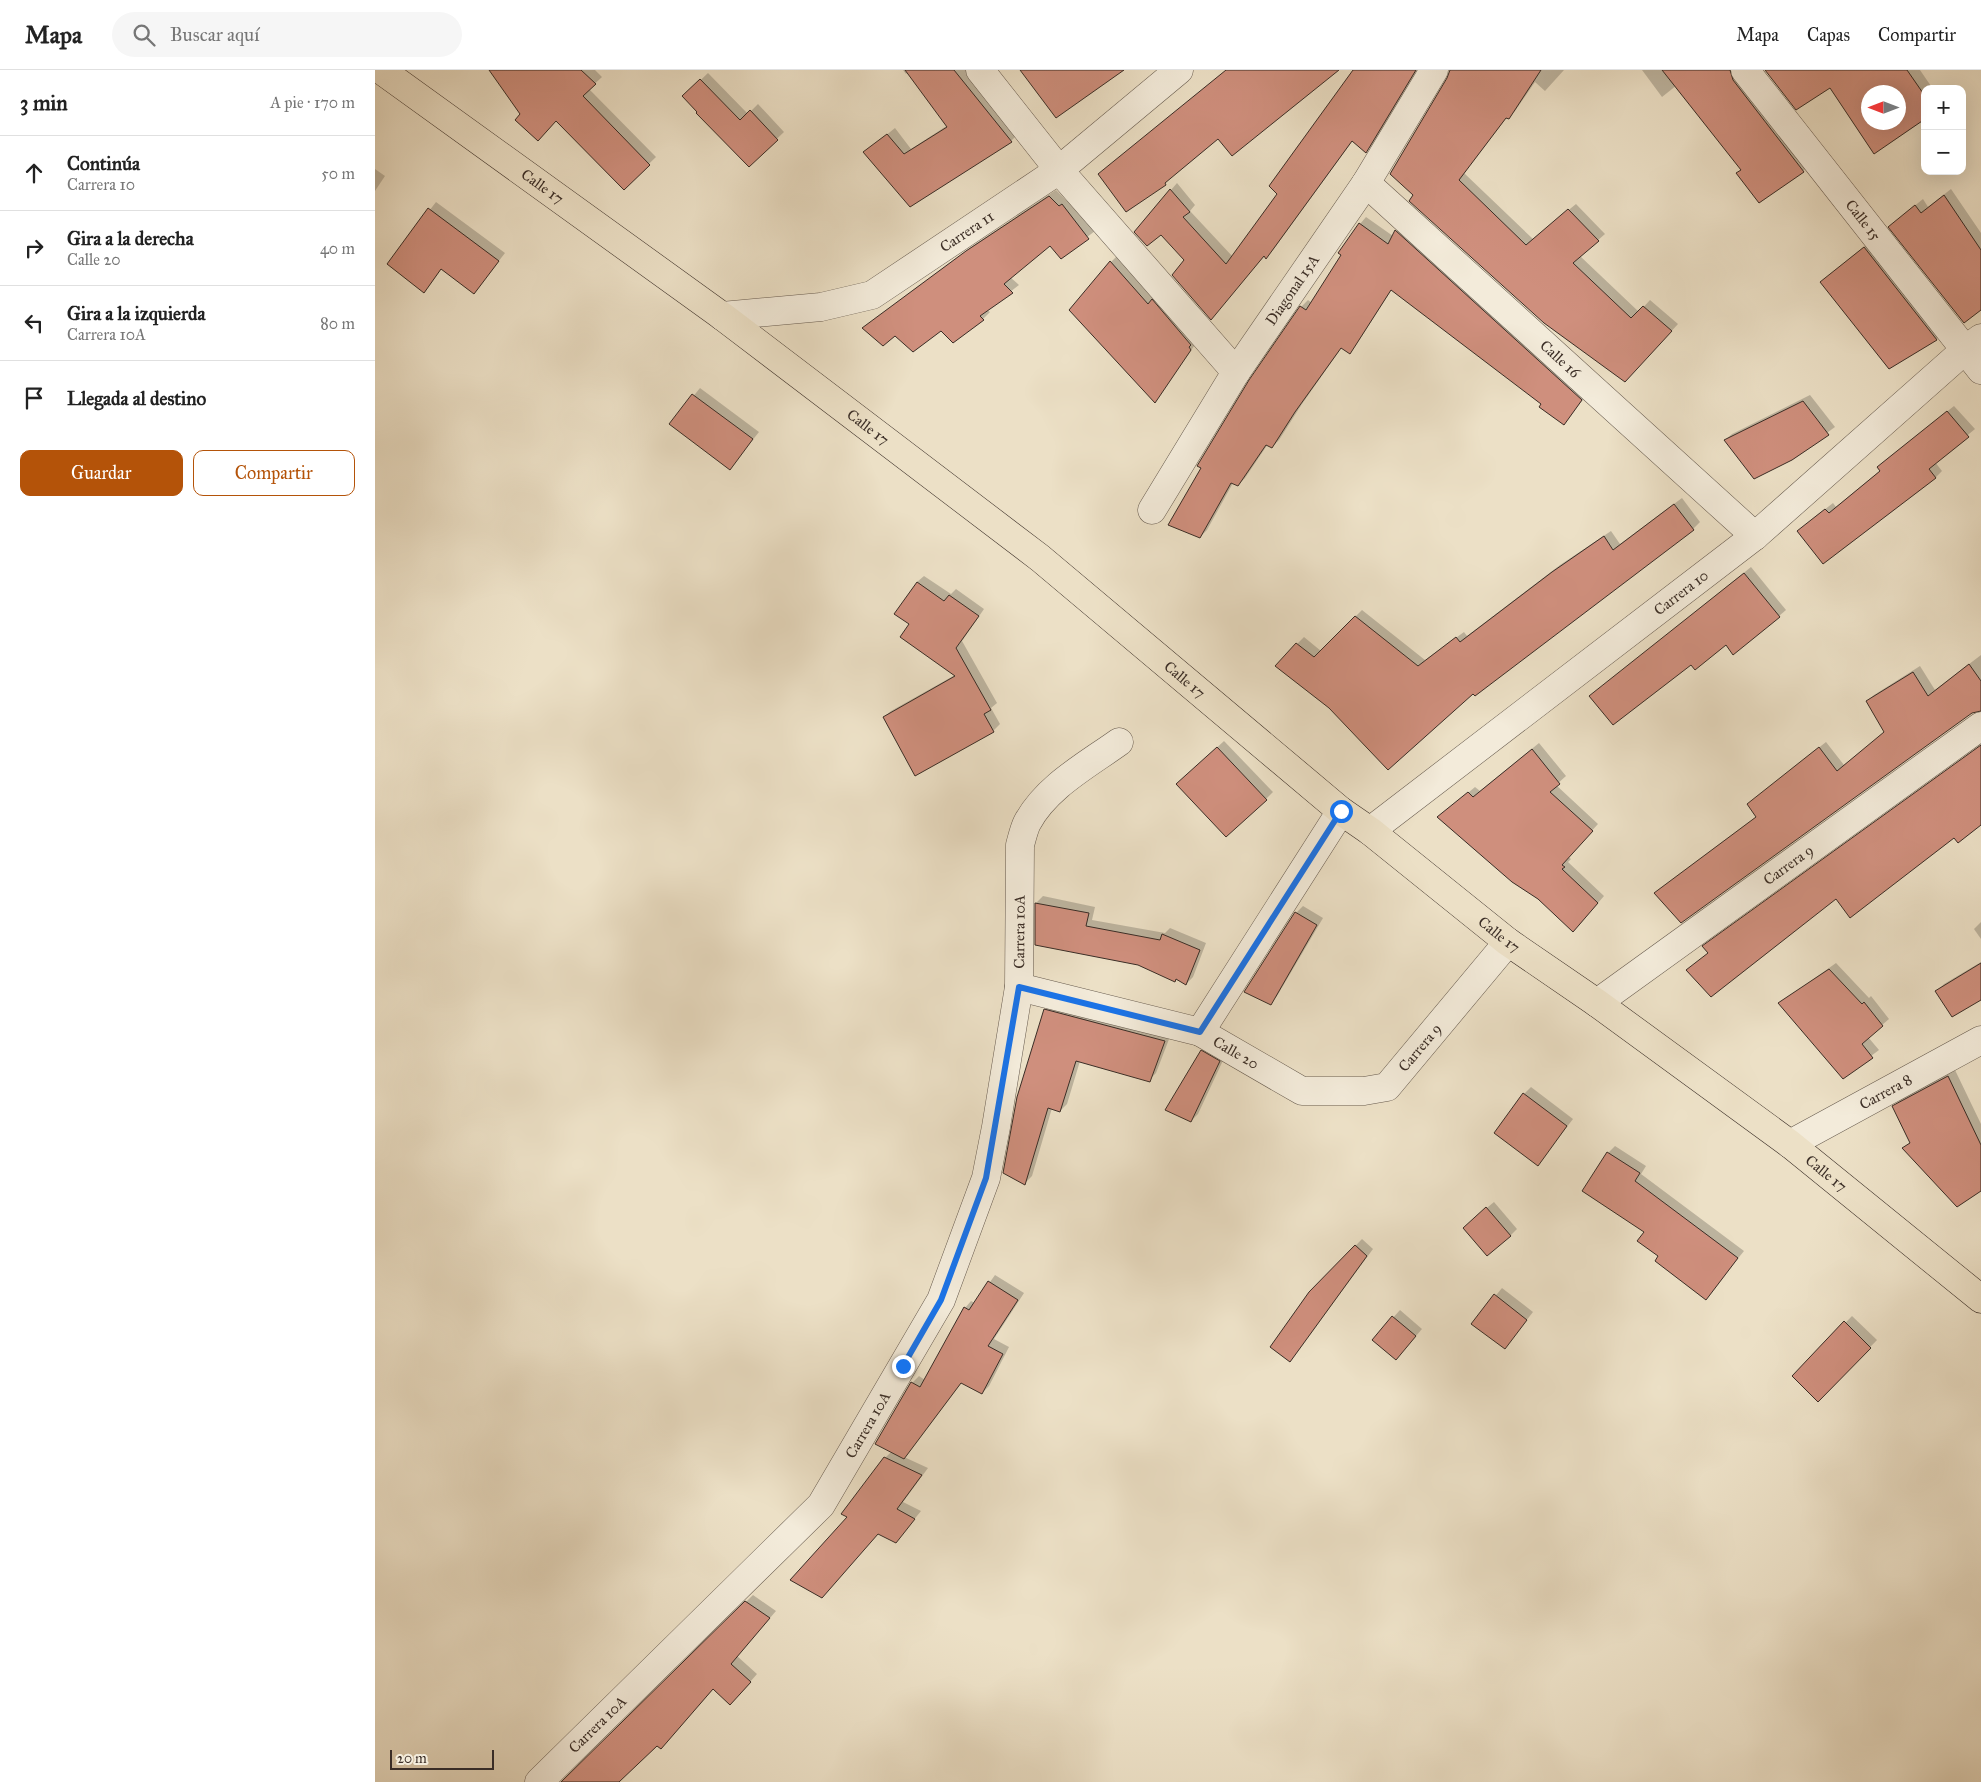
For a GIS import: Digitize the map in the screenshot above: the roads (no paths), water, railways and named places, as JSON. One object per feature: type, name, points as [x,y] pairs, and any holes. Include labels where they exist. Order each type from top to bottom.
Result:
[{"type":"highway","name":"Calle 17","points":[[394,73],[722,316],[1040,558],[1341,811],[1370,831],[1508,942],[1597,1003],[1790,1144],[1981,1299]]},
{"type":"street","points":[[980,70],[1059,170],[1236,372]]},
{"type":"street","name":"Carrera 11","points":[[722,316],[821,308],[872,295],[1059,170],[1179,70]]},
{"type":"street","name":"Diagonal 15A","points":[[1152,510],[1236,372],[1366,183],[1434,70]]},
{"type":"street","name":"Calle 15","points":[[1745,70],[1975,353]]},
{"type":"street","name":"Calle 16","points":[[1366,183],[1755,536]]},
{"type":"street","name":"Carrera 10","points":[[1370,831],[1755,536],[1975,353]]},
{"type":"street","name":"Carrera 9","points":[[1597,1003],[1981,726]]},
{"type":"street","name":"Carrera 10A","points":[[539,1782],[821,1506],[941,1300],[986,1178],[1019,987],[1020,845],[1027,823],[1042,802],[1061,783],[1119,742]]},
{"type":"street","points":[[1200,1032],[1341,811]]},
{"type":"street","name":"Carrera 9","points":[[1302,1090],[1364,1091],[1387,1087],[1508,942]]},
{"type":"street","name":"Calle 20","points":[[1019,987],[1200,1032],[1302,1090]]},
{"type":"street","name":"Carrera 8","points":[[1790,1144],[1981,1040]]}]
